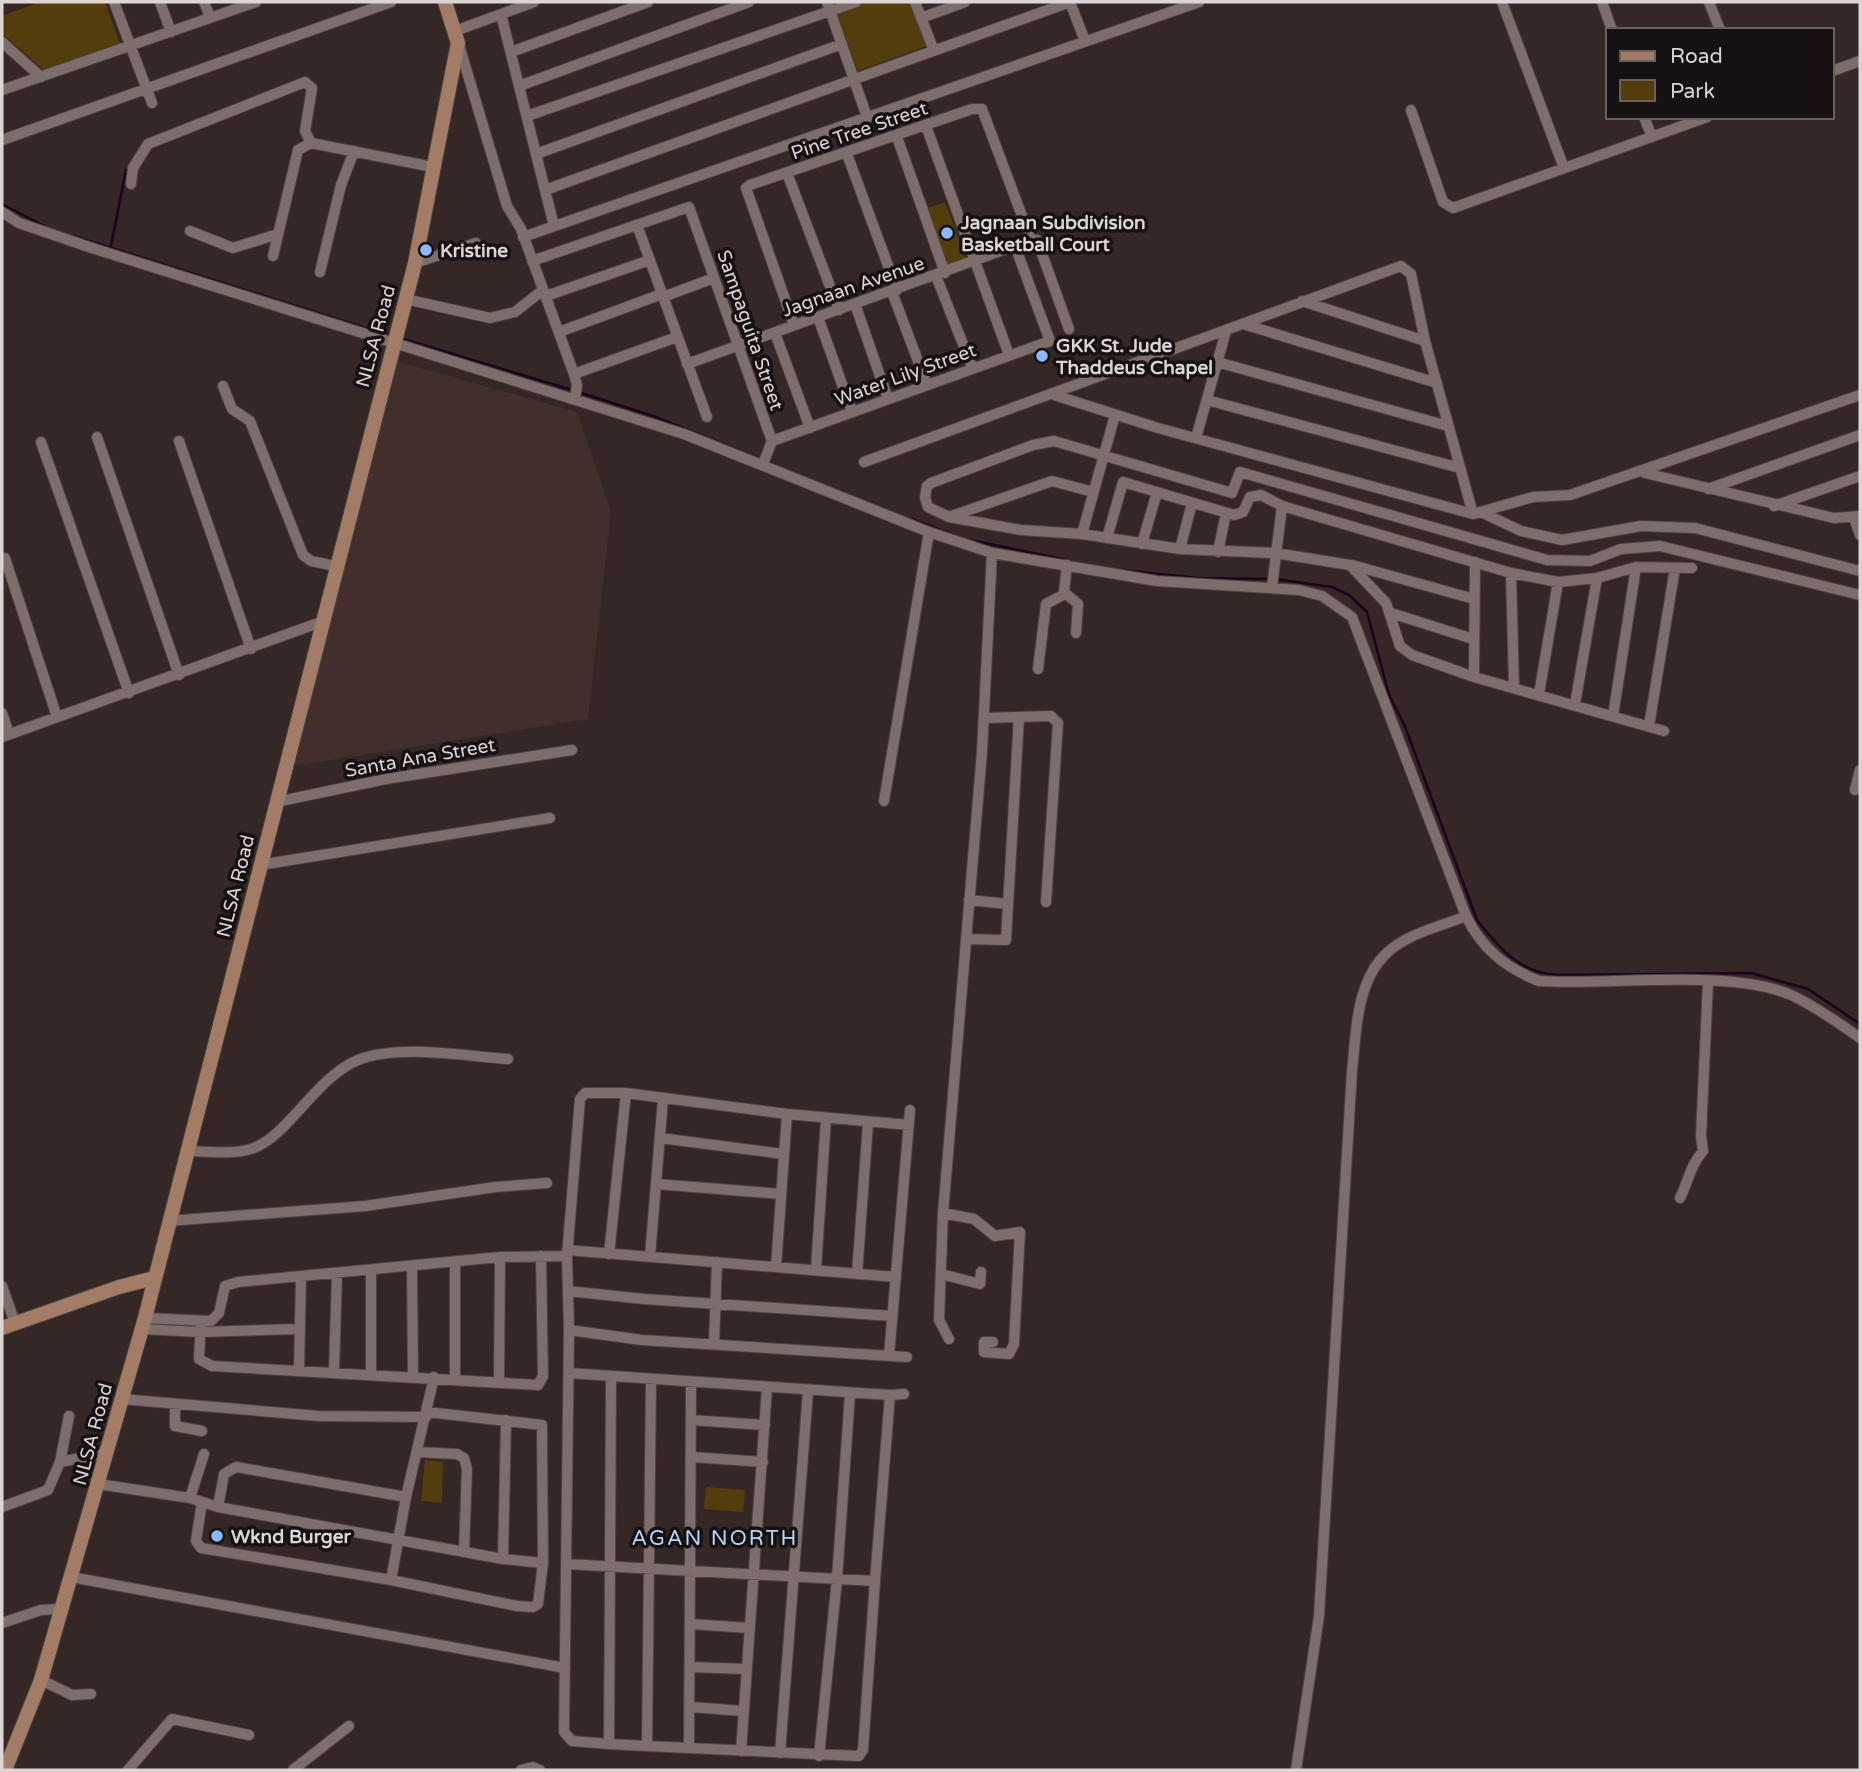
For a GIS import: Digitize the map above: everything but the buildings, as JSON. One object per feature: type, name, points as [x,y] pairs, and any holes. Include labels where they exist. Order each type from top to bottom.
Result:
[{"type":"main road","points":[[445,2],[457,37]]},
{"type":"main road","name":"NLSA Road","points":[[5,1770],[41,1680],[143,1323],[335,566],[415,264],[457,37]]},
{"type":"main road","points":[[8,1325],[118,1287],[154,1278]]},
{"type":"street","points":[[114,2],[152,103]]},
{"type":"street","points":[[160,2],[171,32]]},
{"type":"street","points":[[204,2],[210,17]]},
{"type":"street","points":[[2,90],[253,2]]},
{"type":"street","points":[[2,141],[391,2]]},
{"type":"street","points":[[534,2],[501,13],[457,37],[506,206],[533,261],[559,332],[575,387]]},
{"type":"street","points":[[511,52],[648,2]]},
{"type":"street","points":[[519,86],[749,2]]},
{"type":"street","points":[[527,116],[828,6],[856,2]]},
{"type":"street","points":[[915,2],[934,51]]},
{"type":"street","points":[[921,18],[965,2]]},
{"type":"street","points":[[545,190],[1070,2],[1085,41]]},
{"type":"street","points":[[523,237],[1199,2]]},
{"type":"street","points":[[1502,2],[1563,168]]},
{"type":"street","points":[[1602,2],[1611,28]]},
{"type":"street","points":[[1709,2],[1719,28]]},
{"type":"street","points":[[828,6],[867,117]]},
{"type":"street","points":[[501,13],[554,226]]},
{"type":"street","points":[[2,42],[41,77]]},
{"type":"street","points":[[536,154],[842,44]]},
{"type":"street","points":[[1834,70],[1860,61]]},
{"type":"street","points":[[131,184],[133,168],[148,144],[305,82],[312,89],[305,131],[311,143]]},
{"type":"street","name":"Pine Tree Street","points":[[794,325],[746,188],[972,109],[983,110],[1031,240]]},
{"type":"street","points":[[1411,110],[1447,206],[1453,208],[1702,119]]},
{"type":"street","points":[[1645,119],[1652,137]]},
{"type":"street","points":[[926,126],[1009,355]]},
{"type":"street","points":[[897,137],[972,367]]},
{"type":"street","points":[[273,256],[298,150],[311,143],[433,167]]},
{"type":"street","points":[[320,272],[341,185],[354,151]]},
{"type":"street","points":[[847,154],[926,384]]},
{"type":"street","points":[[788,173],[839,310]]},
{"type":"street","name":"Sampaguita Street","points":[[637,225],[689,207],[772,441],[763,464]]},
{"type":"street","points":[[2,212],[19,223],[68,240],[394,339],[575,387],[684,434],[929,532],[992,553],[1157,581],[1273,586],[1322,596],[1352,617],[1466,916],[1475,935],[1495,956],[1519,973],[1539,981],[1746,984],[1792,995],[1860,1038]]},
{"type":"street","points":[[533,261],[637,225],[707,417]]},
{"type":"street","points":[[190,232],[233,248],[278,234]]},
{"type":"street","points":[[1031,240],[1037,240],[1069,329]]},
{"type":"street","name":"Jagnaan Avenue","points":[[687,365],[1031,240]]},
{"type":"street","points":[[415,264],[476,243]]},
{"type":"street","name":"Water Lily Street","points":[[772,441],[1050,341],[1014,246]]},
{"type":"street","points":[[405,299],[490,318],[502,317],[515,313],[545,293],[650,260]]},
{"type":"street","points":[[864,462],[1054,395],[1397,267],[1404,267],[1410,274],[1448,426],[1477,513]]},
{"type":"street","points":[[559,332],[715,278]]},
{"type":"street","points":[[1302,302],[1425,341]]},
{"type":"street","points":[[855,304],[888,399]]},
{"type":"street","points":[[818,317],[852,412]]},
{"type":"street","points":[[1243,324],[1437,383]]},
{"type":"street","points":[[1196,438],[1226,331]]},
{"type":"street","points":[[775,333],[810,428]]},
{"type":"street","points":[[575,387],[677,337]]},
{"type":"street","points":[[1217,362],[1448,426]]},
{"type":"street","points":[[223,386],[232,409],[250,421],[303,555],[310,561],[335,566]]},
{"type":"street","points":[[1054,395],[1196,438],[1477,513],[1521,531],[1562,541],[1641,526],[1695,528],[1860,571]]},
{"type":"street","points":[[1477,513],[1533,497],[1570,495],[1644,472],[1860,395]]},
{"type":"street","points":[[1207,400],[1460,468]]},
{"type":"street","points":[[1082,534],[1115,415]]},
{"type":"street","points":[[1707,490],[1860,435]]},
{"type":"street","points":[[97,438],[179,675]]},
{"type":"street","points":[[1474,599],[1350,565],[1275,553],[1180,549],[1082,534],[1021,530],[949,517],[927,504],[925,490],[931,483],[1049,440],[1232,493],[1240,472],[1547,560],[1590,561],[1620,549],[1660,546],[1860,595]]},
{"type":"street","points":[[178,441],[251,649]]},
{"type":"street","points":[[41,442],[129,693]]},
{"type":"street","points":[[1644,472],[1773,506],[1834,518],[1857,517],[1860,535]]},
{"type":"street","points":[[1773,506],[1860,476]]},
{"type":"street","points":[[1111,478],[1226,513],[1241,513],[1250,498],[1256,495],[1282,506],[1511,573],[1558,582],[1597,578],[1636,567],[1692,568]]},
{"type":"street","points":[[949,517],[1052,481],[1093,492]]},
{"type":"street","points":[[1107,538],[1123,482]]},
{"type":"street","points":[[1142,544],[1157,492]]},
{"type":"street","points":[[1180,549],[1192,503]]},
{"type":"street","points":[[1273,586],[1282,506]]},
{"type":"street","points":[[1219,552],[1226,513]]},
{"type":"street","points":[[884,801],[929,532]]},
{"type":"street","points":[[948,1333],[941,1274],[943,1213],[984,718],[992,553]]},
{"type":"street","points":[[5,558],[57,717]]},
{"type":"street","points":[[1474,677],[1475,562]]},
{"type":"street","points":[[1065,594],[1067,565]]},
{"type":"street","points":[[1350,565],[1374,589],[1391,613],[1404,650],[1416,657],[1474,677],[1664,730]]},
{"type":"street","points":[[1613,716],[1636,567]]},
{"type":"street","points":[[1649,726],[1675,568]]},
{"type":"street","points":[[1374,589],[1381,573]]},
{"type":"street","points":[[1511,573],[1514,687]]},
{"type":"street","points":[[1575,704],[1597,578]]},
{"type":"street","points":[[1539,694],[1558,582]]},
{"type":"street","points":[[1065,594],[1078,604],[1076,633]]},
{"type":"street","points":[[1038,670],[1046,604],[1065,594]]},
{"type":"street","points":[[1391,613],[1473,639]]},
{"type":"street","points":[[2,713],[6,736],[321,622]]},
{"type":"street","points":[[984,718],[1051,716],[1058,723],[1046,902]]},
{"type":"street","points":[[965,939],[1006,940],[1019,717]]},
{"type":"street","name":"Santa Ana Street","points":[[276,802],[399,777],[572,750]]},
{"type":"street","points":[[1854,790],[1860,770]]},
{"type":"street","points":[[260,865],[550,818]]},
{"type":"street","points":[[969,900],[1008,904]]},
{"type":"street","points":[[1296,1770],[1319,1616],[1352,1071],[1362,994],[1374,970],[1392,949],[1418,934],[1466,916]]},
{"type":"street","points":[[1680,1198],[1690,1177],[1691,1164],[1703,1151],[1701,1136],[1708,982]]},
{"type":"street","points":[[187,1151],[238,1152],[263,1144],[323,1085],[359,1060],[395,1052],[508,1059]]},
{"type":"street","points":[[890,1395],[863,1750],[856,1757],[820,1756],[609,1744],[572,1741],[566,1737],[569,1373],[567,1253],[580,1099],[589,1092],[626,1093],[787,1114],[909,1125]]},
{"type":"street","points":[[609,1254],[626,1093]]},
{"type":"street","points":[[650,1256],[663,1099]]},
{"type":"street","points":[[889,1356],[910,1110]]},
{"type":"street","points":[[776,1267],[787,1114]]},
{"type":"street","points":[[816,1269],[826,1118]]},
{"type":"street","points":[[857,1274],[868,1123]]},
{"type":"street","points":[[660,1138],[783,1154]]},
{"type":"street","points":[[168,1221],[365,1206],[508,1185],[547,1183]]},
{"type":"street","points":[[656,1184],[781,1194]]},
{"type":"street","points":[[943,1213],[974,1219],[995,1236],[1020,1232],[1014,1344],[1009,1354],[984,1352],[984,1342],[993,1342]]},
{"type":"street","points":[[201,1327],[217,1317],[222,1290],[229,1283],[500,1257],[567,1253],[650,1256],[896,1277]]},
{"type":"street","points":[[201,1327],[199,1359],[206,1364],[535,1385],[542,1380],[541,1256]]},
{"type":"street","points":[[499,1383],[500,1257]]},
{"type":"street","points":[[714,1344],[718,1262]]},
{"type":"street","points":[[455,1263],[455,1379]]},
{"type":"street","points":[[412,1267],[413,1376]]},
{"type":"street","points":[[371,1271],[371,1375]]},
{"type":"street","points":[[941,1274],[980,1284],[981,1272]]},
{"type":"street","points":[[334,1372],[337,1274]]},
{"type":"street","points":[[299,1371],[301,1277]]},
{"type":"street","points":[[2,1286],[8,1325]]},
{"type":"street","points":[[568,1291],[892,1316]]},
{"type":"street","points":[[143,1323],[298,1329]]},
{"type":"street","points":[[569,1330],[642,1340],[907,1357]]},
{"type":"street","points":[[569,1373],[850,1394],[904,1394]]},
{"type":"street","points":[[609,1744],[611,1376]]},
{"type":"street","points":[[391,1580],[405,1497],[434,1377]]},
{"type":"street","points":[[647,1746],[651,1379]]},
{"type":"street","points":[[689,1747],[691,1384]]},
{"type":"street","points":[[741,1751],[767,1388]]},
{"type":"street","points":[[780,1753],[808,1391]]},
{"type":"street","points":[[820,1756],[837,1579],[850,1394]]},
{"type":"street","points":[[121,1399],[319,1416],[426,1414],[540,1423],[543,1429],[543,1563],[538,1604],[533,1607],[201,1548],[196,1541],[202,1502]]},
{"type":"street","points":[[175,1404],[175,1426],[202,1431]]},
{"type":"street","points":[[2,1507],[48,1490],[61,1462],[69,1416]]},
{"type":"street","points":[[503,1559],[506,1420]]},
{"type":"street","points":[[691,1420],[765,1425]]},
{"type":"street","points":[[417,1452],[461,1455],[467,1463],[464,1551]]},
{"type":"street","points":[[61,1462],[105,1453]]},
{"type":"street","points":[[190,1497],[204,1454]]},
{"type":"street","points":[[692,1457],[762,1462]]},
{"type":"street","points":[[218,1507],[224,1474],[236,1467],[405,1497]]},
{"type":"street","points":[[98,1484],[190,1497],[218,1507],[503,1559],[543,1563]]},
{"type":"street","points":[[566,1564],[875,1581]]},
{"type":"street","points":[[71,1577],[565,1668]]},
{"type":"street","points":[[2,1623],[41,1610],[61,1608]]},
{"type":"street","points":[[690,1624],[749,1628]]},
{"type":"street","points":[[691,1667],[745,1669]]},
{"type":"street","points":[[41,1680],[72,1695],[91,1694]]},
{"type":"street","points":[[691,1707],[743,1711]]},
{"type":"street","points":[[128,1770],[172,1719],[249,1735]]},
{"type":"street","points":[[293,1770],[349,1726]]},
{"type":"street","points":[[521,1770],[533,1767],[540,1770]]},
{"type":"shaded area","points":[[392,360],[577,412],[611,511],[588,719],[287,767]]},
{"type":"green space","points":[[40,2],[105,2],[120,44],[44,70],[2,33],[2,16]]},
{"type":"green space","points":[[833,2],[910,2],[926,46],[858,71]]},
{"type":"green space","name":"Jagnaan Subdivision Basketball Court","points":[[945,202],[966,258],[948,265],[928,208]]},
{"type":"green space","points":[[425,1460],[443,1462],[442,1503],[421,1501]]},
{"type":"green space","points":[[706,1487],[745,1490],[743,1512],[704,1509]]},
{"type":"waterway","points":[[111,246],[126,170]]},
{"type":"waterway","points":[[2,204],[44,226]]},
{"type":"waterway","points":[[73,236],[391,336]]},
{"type":"waterway","points":[[400,338],[572,390]]},
{"type":"waterway","points":[[578,392],[656,417],[762,460]]},
{"type":"waterway","points":[[911,519],[951,534]]},
{"type":"waterway","points":[[970,540],[1067,560]]},
{"type":"waterway","points":[[1122,570],[1198,578],[1268,579]]},
{"type":"waterway","points":[[1275,579],[1332,587],[1349,595],[1367,612],[1389,695],[1404,724],[1477,920],[1512,958],[1533,970],[1558,975],[1751,973],[1808,989],[1860,1024]]},
{"type":"place","name":"Jagnaan Subdivision Basketball Court","points":[[947,233]]},
{"type":"place","name":"Kristine","points":[[426,250]]},
{"type":"place","name":"GKK St. Jude Thaddeus Chapel","points":[[1042,356]]},
{"type":"place","name":"Wknd Burger","points":[[217,1536]]},
{"type":"district","name":"AGAN NORTH","points":[[715,1538]]}]
